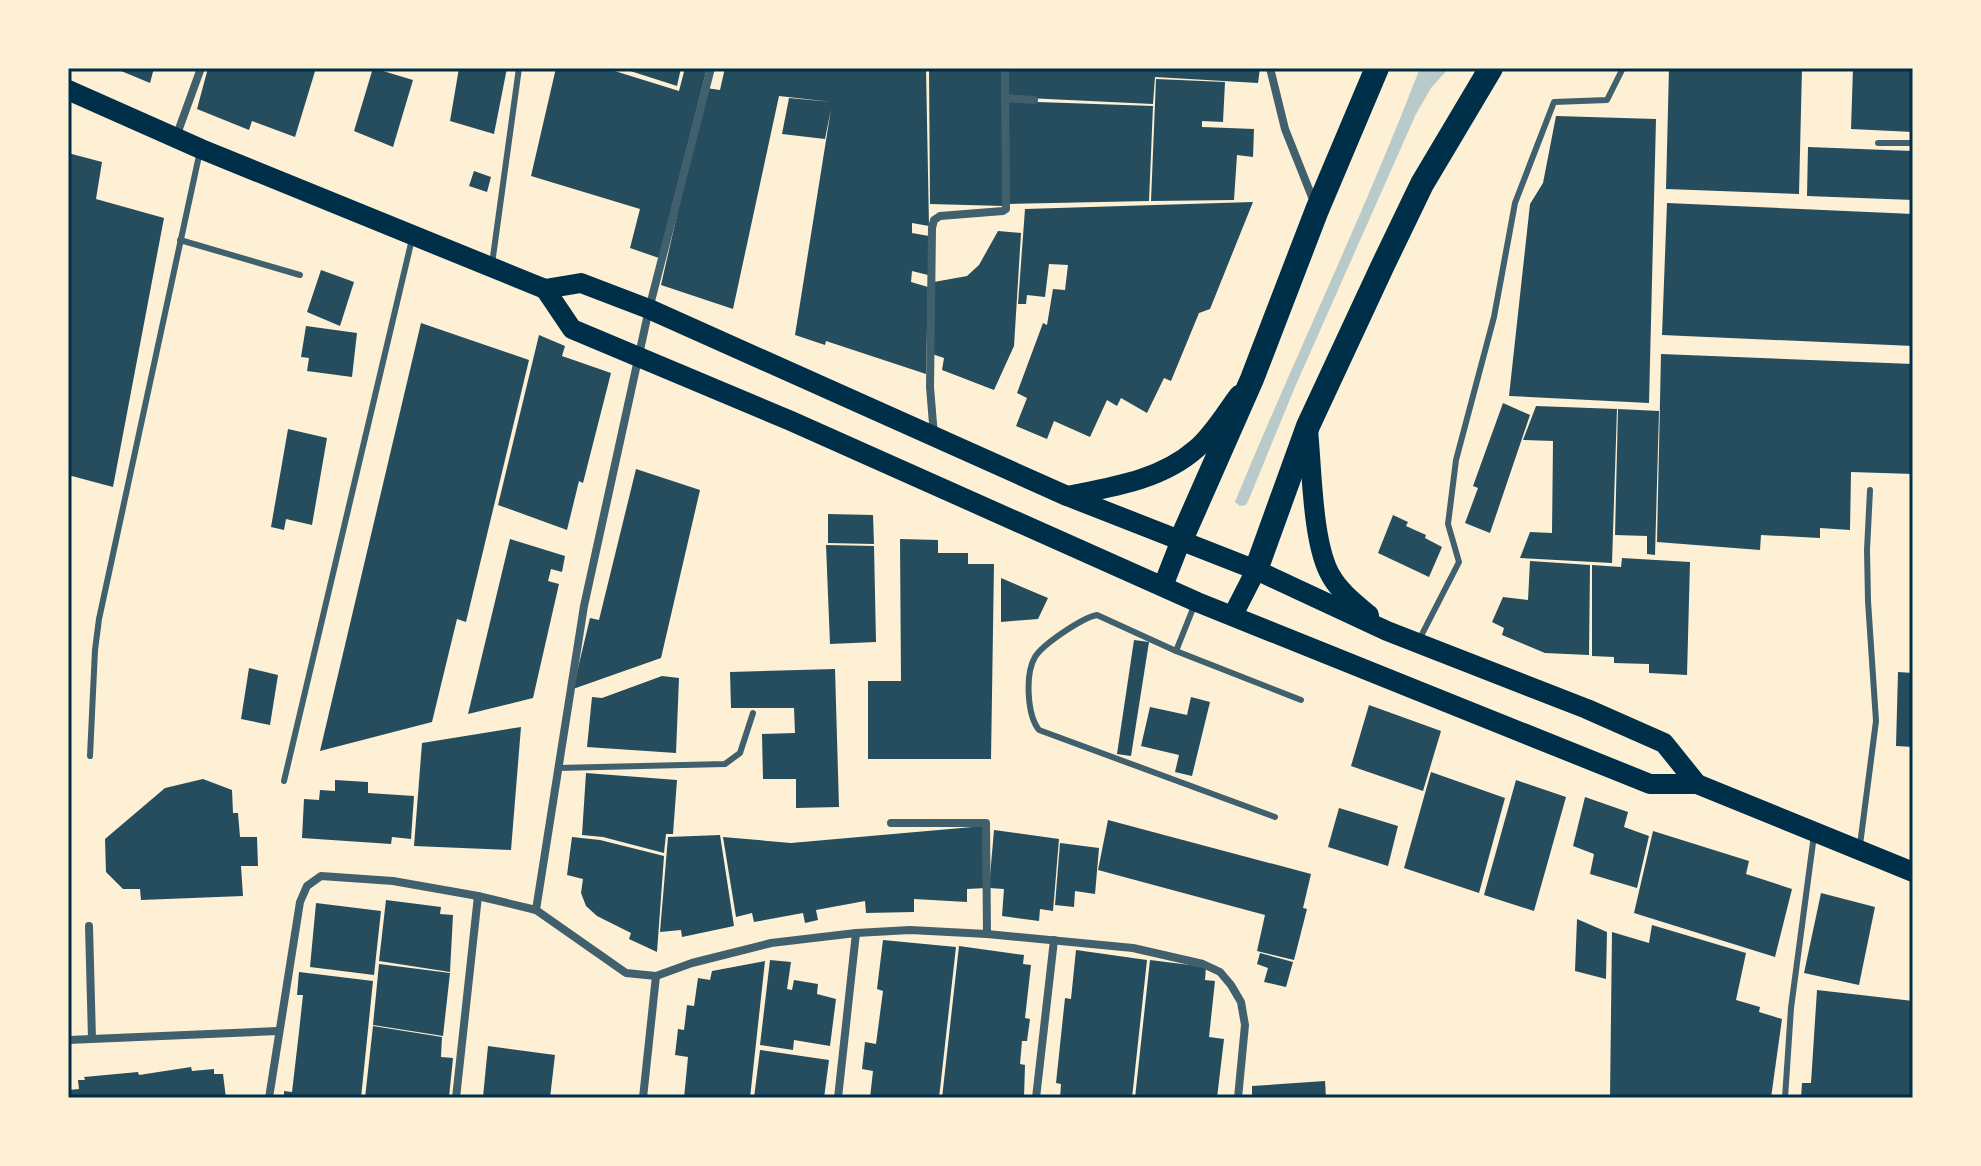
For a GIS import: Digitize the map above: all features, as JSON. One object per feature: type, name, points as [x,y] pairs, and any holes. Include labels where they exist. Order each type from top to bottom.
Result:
[{"type":"highway","points":[[1181,540],[1252,379],[1317,210],[1377,68]]},
{"type":"highway","points":[[1256,570],[1308,426],[1422,184],[1491,68]]},
{"type":"main road","points":[[68,90],[201,149],[545,289],[581,283],[649,309],[1067,496],[1256,570],[1387,631],[1587,709],[1664,743],[1697,784]]},
{"type":"main road","points":[[545,289],[572,329],[1197,602],[1650,784],[1697,784],[1913,872]]},
{"type":"main road","points":[[1067,496],[1168,469],[1198,448],[1252,379]]},
{"type":"main road","points":[[1308,426],[1321,547],[1330,575],[1345,595],[1387,631]]},
{"type":"main road","points":[[1163,586],[1181,540]]},
{"type":"main road","points":[[1233,615],[1256,570]]},
{"type":"street","points":[[176,138],[201,68]]},
{"type":"street","points":[[536,910],[584,606],[649,309],[711,68]]},
{"type":"street","points":[[934,438],[930,387],[932,228],[934,220],[940,216],[1006,209],[1005,68]]},
{"type":"street","points":[[1270,68],[1285,129],[1317,210]]},
{"type":"street","points":[[1005,98],[1034,100]]},
{"type":"street","points":[[891,823],[986,823],[987,934]]},
{"type":"street","points":[[269,1098],[300,902],[314,879],[333,876],[393,881],[536,910],[626,973],[656,976],[692,963],[771,943],[910,930],[1133,948],[1203,964],[1220,972],[1241,1002],[1245,1025],[1238,1098]]},
{"type":"street","points":[[456,1098],[478,896]]},
{"type":"street","points":[[89,926],[92,1039]]},
{"type":"street","points":[[838,1098],[856,933]]},
{"type":"street","points":[[1036,1098],[1054,940]]},
{"type":"street","points":[[643,1098],[656,976]]},
{"type":"street","points":[[68,1040],[278,1031]]},
{"type":"lane","points":[[492,267],[519,68]]},
{"type":"lane","points":[[1418,643],[1459,562],[1448,524],[1456,460],[1494,317],[1515,203],[1554,102],[1607,100],[1623,68]]},
{"type":"lane","points":[[1878,143],[1913,143]]},
{"type":"lane","points":[[90,756],[99,619],[201,149]]},
{"type":"lane","points":[[284,781],[413,236]]},
{"type":"lane","points":[[180,240],[300,275]]},
{"type":"lane","points":[[1859,850],[1876,721],[1868,588],[1870,490]]},
{"type":"lane","points":[[1176,651],[1197,602]]},
{"type":"lane","points":[[1275,817],[1039,730],[1028,706],[1032,664],[1036,655],[1087,617],[1097,615],[1176,651],[1301,700]]},
{"type":"lane","points":[[558,768],[725,764],[740,753],[753,713]]},
{"type":"lane","points":[[1785,1098],[1791,1008],[1814,832]]},
{"type":"shaded area","points":[[1420,68],[1449,68],[1431,88],[1416,114],[1249,499],[1246,505],[1240,506],[1235,502]]},
{"type":"building","points":[[114,68],[154,68],[150,83]]},
{"type":"building","points":[[208,68],[316,68],[295,137],[252,121],[249,130],[197,109]]},
{"type":"building","points":[[373,68],[413,80],[393,147],[354,131]]},
{"type":"building","points":[[459,68],[507,68],[494,134],[450,121]]},
{"type":"building","points":[[556,68],[605,68],[679,91],[685,68],[707,68],[659,258],[630,248],[640,209],[531,176]]},
{"type":"building","points":[[621,68],[681,68],[677,86]]},
{"type":"building","points":[[725,68],[926,68],[929,226],[912,223],[912,233],[929,236],[928,275],[912,271],[911,282],[928,287],[926,374],[826,341],[825,345],[795,335],[831,109],[825,139],[782,134],[789,98],[832,102],[779,96],[733,309],[661,285],[706,88],[720,90]]},
{"type":"building","points":[[929,68],[1002,68],[1004,206],[930,204]]},
{"type":"building","points":[[1007,68],[1260,68],[1258,83],[1155,77],[1153,104],[1007,97]]},
{"type":"building","points":[[1669,68],[1802,68],[1799,194],[1666,189]]},
{"type":"building","points":[[1853,68],[1913,68],[1913,132],[1851,129]]},
{"type":"building","points":[[1156,79],[1225,82],[1223,122],[1202,121],[1202,127],[1254,129],[1253,157],[1237,155],[1234,200],[1151,201]]},
{"type":"building","points":[[1007,101],[1153,106],[1149,201],[1009,204]]},
{"type":"building","points":[[1556,116],[1656,119],[1649,403],[1509,396],[1530,204],[1543,183]]},
{"type":"building","points":[[1808,147],[1913,151],[1913,200],[1807,196]]},
{"type":"building","points":[[68,153],[102,162],[96,199],[164,218],[113,487],[68,475]]},
{"type":"building","points":[[474,171],[491,177],[487,192],[469,186]]},
{"type":"building","points":[[1253,202],[1210,309],[1199,313],[1171,381],[1164,378],[1147,413],[1121,398],[1117,406],[1107,400],[1090,437],[1054,421],[1047,439],[1016,426],[1027,398],[1017,393],[1043,323],[1047,325],[1053,289],[1065,290],[1068,265],[1049,264],[1045,297],[1027,295],[1026,304],[1018,304],[1025,209]]},
{"type":"building","points":[[1667,203],[1913,214],[1913,346],[1662,335]]},
{"type":"building","points":[[998,231],[1021,233],[1014,346],[994,390],[942,370],[944,358],[932,354],[934,282],[967,276],[979,265]]},
{"type":"building","points":[[321,270],[354,282],[340,326],[307,312]]},
{"type":"building","points":[[421,323],[529,360],[466,622],[457,619],[432,722],[320,751]]},
{"type":"building","points":[[306,326],[357,333],[352,377],[307,371],[309,358],[301,357]]},
{"type":"building","points":[[539,335],[565,346],[562,356],[611,373],[583,483],[579,481],[567,530],[498,505]]},
{"type":"building","points":[[1661,354],[1913,364],[1913,474],[1851,472],[1850,530],[1820,528],[1820,538],[1761,535],[1760,550],[1657,542]]},
{"type":"building","points":[[1503,403],[1530,415],[1490,533],[1465,523],[1478,488],[1473,486]]},
{"type":"building","points":[[1536,406],[1617,409],[1612,563],[1520,558],[1530,532],[1552,533],[1553,441],[1523,440]]},
{"type":"building","points":[[1618,409],[1659,411],[1655,555],[1647,554],[1647,536],[1615,535]]},
{"type":"building","points":[[288,429],[327,438],[312,525],[286,519],[284,530],[271,527]]},
{"type":"building","points":[[636,469],[700,490],[661,658],[573,689],[590,618],[599,620]]},
{"type":"building","points":[[828,514],[873,515],[874,544],[828,543]]},
{"type":"building","points":[[1393,515],[1442,547],[1429,577],[1378,553]]},
{"type":"building","points":[[510,539],[565,556],[562,572],[551,569],[548,581],[559,584],[533,698],[468,714]]},
{"type":"building","points":[[900,539],[938,540],[938,553],[968,553],[968,564],[994,564],[991,759],[868,759],[868,681],[901,681]]},
{"type":"building","points":[[826,545],[874,546],[876,642],[830,644]]},
{"type":"building","points":[[1622,558],[1690,562],[1687,675],[1649,673],[1649,664],[1614,663],[1614,657],[1592,656],[1592,565],[1621,567]]},
{"type":"building","points":[[1530,561],[1590,565],[1589,655],[1545,653],[1502,635],[1504,628],[1492,622],[1503,597],[1528,600]]},
{"type":"building","points":[[1001,578],[1048,598],[1038,619],[1001,622]]},
{"type":"building","points":[[1134,640],[1149,642],[1131,756],[1117,754]]},
{"type":"building","points":[[249,668],[278,675],[270,725],[241,719]]},
{"type":"building","points":[[835,669],[839,807],[796,808],[796,779],[763,779],[762,734],[795,733],[794,708],[731,708],[730,672]]},
{"type":"building","points":[[1898,672],[1913,673],[1913,747],[1896,746]]},
{"type":"building","points":[[662,676],[679,678],[676,753],[587,747],[592,697],[602,698]]},
{"type":"building","points":[[1191,697],[1210,702],[1192,776],[1175,772],[1179,755],[1141,746],[1150,707],[1187,715]]},
{"type":"building","points":[[1369,705],[1441,731],[1423,791],[1351,766]]},
{"type":"building","points":[[521,727],[511,850],[414,846],[422,743]]},
{"type":"building","points":[[1431,772],[1505,798],[1479,893],[1404,868]]},
{"type":"building","points":[[586,773],[677,780],[673,834],[666,834],[664,853],[603,837],[582,835]]},
{"type":"building","points":[[203,779],[232,790],[233,813],[238,813],[240,837],[257,837],[258,866],[241,866],[243,896],[141,900],[140,889],[123,889],[106,872],[105,839],[165,788]]},
{"type":"building","points":[[335,780],[368,782],[368,793],[414,796],[411,839],[392,837],[391,844],[302,838],[304,799],[319,800],[320,790],[335,791]]},
{"type":"building","points":[[1516,780],[1566,797],[1534,911],[1484,895]]},
{"type":"building","points":[[1585,797],[1628,812],[1624,827],[1649,836],[1637,888],[1590,874],[1594,854],[1573,846]]},
{"type":"building","points":[[1339,808],[1398,826],[1388,866],[1328,847]]},
{"type":"building","points":[[1108,820],[1311,874],[1303,908],[1307,909],[1294,960],[1257,951],[1265,915],[1098,870]]},
{"type":"building","points":[[984,826],[986,888],[967,889],[967,902],[914,899],[914,912],[866,913],[865,901],[816,910],[818,920],[805,923],[803,913],[754,922],[752,913],[736,917],[723,837],[791,843]]},
{"type":"building","points":[[994,830],[1059,839],[1053,911],[1040,909],[1039,921],[1002,916],[1004,889],[989,888]]},
{"type":"building","points":[[1653,831],[1749,861],[1746,874],[1792,889],[1775,957],[1634,913]]},
{"type":"building","points":[[720,835],[734,926],[682,937],[681,930],[660,932],[668,837]]},
{"type":"building","points":[[572,837],[600,840],[664,856],[657,952],[629,939],[631,933],[597,916],[586,906],[581,893],[583,879],[567,875]]},
{"type":"building","points":[[1060,843],[1099,848],[1095,894],[1075,891],[1074,907],[1055,905]]},
{"type":"building","points":[[1821,893],[1875,907],[1859,985],[1804,973]]},
{"type":"building","points":[[386,900],[441,907],[440,914],[453,915],[450,972],[379,961]]},
{"type":"building","points":[[316,903],[381,911],[374,975],[310,967]]},
{"type":"building","points":[[1577,919],[1607,932],[1606,979],[1575,971]]},
{"type":"building","points":[[1652,925],[1746,953],[1736,1000],[1760,1007],[1759,1012],[1782,1019],[1771,1098],[1610,1098],[1612,932],[1649,943]]},
{"type":"building","points":[[883,940],[956,947],[939,1098],[870,1098],[873,1071],[862,1069],[865,1042],[876,1044],[883,991],[877,989]]},
{"type":"building","points":[[959,946],[1024,955],[1023,964],[1031,965],[1025,1018],[1030,1019],[1027,1041],[1022,1041],[1020,1064],[1025,1065],[1024,1098],[942,1098]]},
{"type":"building","points":[[1076,950],[1147,960],[1132,1098],[1060,1098],[1061,1084],[1056,1083],[1065,998],[1071,999]]},
{"type":"building","points":[[1260,953],[1293,962],[1286,987],[1264,982],[1268,968],[1257,964]]},
{"type":"building","points":[[770,960],[791,962],[787,989],[792,990],[794,980],[818,984],[817,994],[836,999],[830,1046],[794,1040],[793,1050],[760,1045]]},
{"type":"building","points":[[1150,960],[1206,967],[1205,980],[1215,981],[1209,1037],[1224,1039],[1217,1098],[1135,1098]]},
{"type":"building","points":[[765,961],[750,1098],[684,1098],[688,1057],[675,1055],[678,1029],[684,1030],[687,1005],[694,1006],[698,978],[710,980],[712,971]]},
{"type":"building","points":[[379,964],[450,973],[443,1036],[373,1025]]},
{"type":"building","points":[[299,972],[373,981],[361,1098],[284,1098],[284,1091],[292,1092],[303,995],[297,995]]},
{"type":"building","points":[[1817,990],[1913,1001],[1913,1098],[1801,1098],[1802,1083],[1811,1083]]},
{"type":"building","points":[[373,1026],[442,1037],[441,1057],[453,1058],[449,1097],[365,1098]]},
{"type":"building","points":[[488,1046],[555,1055],[550,1098],[483,1097]]},
{"type":"building","points":[[760,1050],[829,1060],[824,1098],[754,1098]]},
{"type":"building","points":[[191,1067],[192,1071],[214,1069],[214,1074],[223,1074],[226,1098],[68,1098],[68,1090],[79,1089],[78,1080],[85,1080],[84,1077],[138,1072],[139,1075]]},
{"type":"building","points":[[1325,1081],[1326,1098],[1252,1098],[1252,1086]]}]
